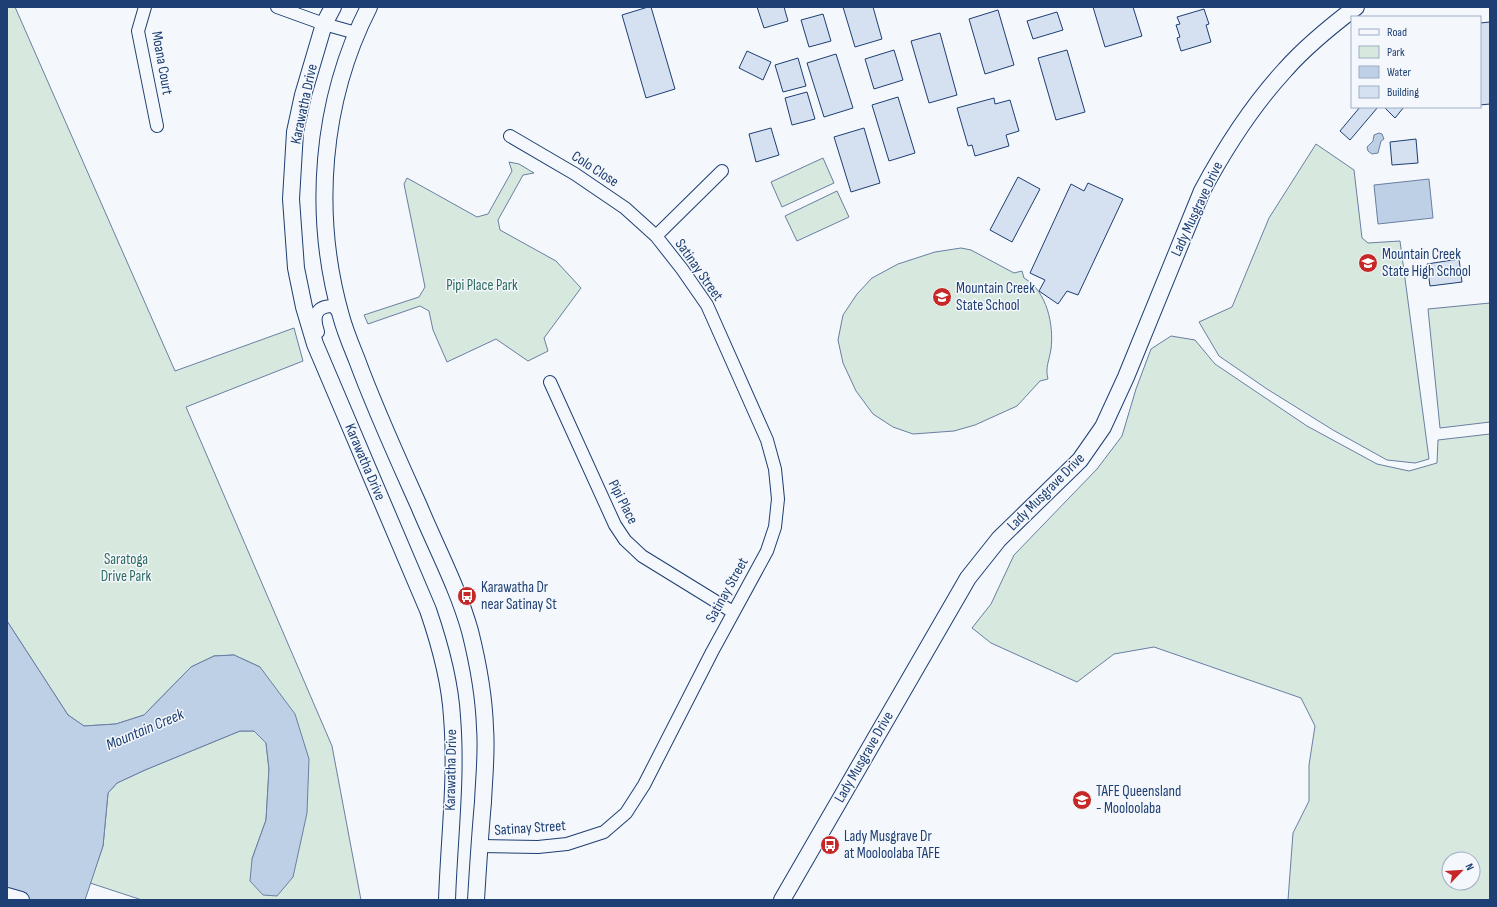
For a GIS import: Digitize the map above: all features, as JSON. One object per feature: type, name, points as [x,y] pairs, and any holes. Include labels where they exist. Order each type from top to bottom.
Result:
[{"type":"main road","name":"Karawatha Drive","points":[[333,7],[324,24],[303,95],[295,132],[291,199],[296,268],[304,307],[315,344],[428,610],[440,644],[447,678],[452,724],[453,757],[447,900]]},
{"type":"main road","name":"Karawatha Drive","points":[[369,7],[356,33],[344,70],[334,108],[327,145],[324,204],[329,263],[340,315],[366,386],[453,585],[469,628],[484,701],[486,730],[486,755],[476,900]]},
{"type":"main road","name":"Lady Musgrave Drive","points":[[782,900],[968,578],[999,539],[1080,460],[1103,427],[1126,377],[1202,191],[1217,162],[1242,123],[1285,69],[1321,35],[1356,7]]},
{"type":"main road","points":[[7,896],[21,900]]},
{"type":"street","name":"Moana Court","points":[[145,7],[138,31],[157,126]]},
{"type":"street","points":[[277,7],[324,24],[356,33]]},
{"type":"street","name":"Colo Close","points":[[510,136],[582,178],[626,208],[656,236]]},
{"type":"street","points":[[656,236],[722,171]]},
{"type":"street","name":"Satinay Street","points":[[480,846],[538,847],[567,844],[604,832],[626,813],[644,785],[733,612],[767,551],[775,527],[778,499],[775,469],[766,440],[707,305],[656,236]]},
{"type":"street","points":[[329,379],[327,358],[315,320],[320,309],[328,306],[333,306],[340,315]]},
{"type":"street","name":"Pipi Place","points":[[550,382],[615,525],[625,540],[642,556],[733,612]]},
{"type":"green space","name":"Saratoga Drive Park","points":[[7,7],[15,7],[175,371],[294,328],[303,361],[186,407],[332,746],[361,900],[142,900],[90,883],[103,846],[108,793],[117,783],[240,731],[254,731],[266,743],[269,769],[266,820],[252,859],[293,877],[260,667],[234,655],[214,656],[191,667],[144,715],[116,724],[84,726],[68,715],[7,621]]},
{"type":"green space","points":[[1316,144],[1354,170],[1362,238],[1368,243],[1400,241],[1429,459],[1415,463],[1387,460],[1333,430],[1267,389],[1219,356],[1199,322],[1232,307],[1269,218]]},
{"type":"green space","points":[[823,158],[834,183],[782,207],[771,182]]},
{"type":"green space","name":"Pipi Place Park","points":[[509,162],[519,164],[534,173],[523,175],[498,220],[500,230],[556,261],[581,288],[544,338],[548,351],[528,361],[496,339],[447,362],[433,330],[429,311],[420,306],[368,324],[364,315],[419,297],[425,287],[404,184],[407,178],[477,217],[488,214],[512,171]]},
{"type":"green space","points":[[837,191],[849,217],[797,241],[785,216]]},
{"type":"green space","points":[[961,248],[971,250],[1014,273],[1022,271],[1024,278],[1038,291],[1050,319],[1052,340],[1047,368],[1048,379],[1040,381],[1017,406],[975,425],[954,431],[913,434],[893,427],[873,414],[856,391],[843,363],[838,340],[843,315],[857,294],[872,278],[898,264],[935,252]]},
{"type":"green space","points":[[1490,303],[1490,422],[1440,428],[1428,309]]},
{"type":"green space","points":[[1171,336],[1195,340],[1215,364],[1307,426],[1377,464],[1409,471],[1437,463],[1438,440],[1490,434],[1490,900],[1288,900],[1293,833],[1309,801],[1309,765],[1315,726],[1301,698],[1154,647],[1114,654],[1077,682],[991,643],[972,628],[991,604],[1014,555],[1097,469],[1122,436],[1136,389],[1151,349]]},
{"type":"water","points":[[1379,133],[1382,134],[1384,139],[1381,141],[1378,153],[1372,154],[1368,151],[1367,147],[1373,141],[1374,135]]},
{"type":"water","points":[[1429,179],[1433,218],[1378,224],[1374,185]]},
{"type":"water","name":"Mountain Creek","points":[[7,621],[68,715],[84,726],[116,724],[144,715],[191,667],[214,656],[234,655],[260,667],[295,714],[309,759],[307,813],[293,877],[277,896],[263,895],[250,881],[252,859],[266,820],[269,769],[266,743],[254,731],[240,731],[117,783],[108,793],[103,846],[85,900],[7,900]]},
{"type":"building","points":[[651,7],[675,89],[646,98],[622,15]]},
{"type":"building","points":[[757,7],[784,7],[788,21],[764,28]]},
{"type":"building","points":[[843,7],[873,7],[882,39],[855,47]]},
{"type":"building","points":[[1093,7],[1133,7],[1142,36],[1105,47]]},
{"type":"building","points":[[1204,9],[1209,24],[1206,25],[1211,42],[1181,51],[1177,38],[1180,37],[1176,25],[1180,24],[1177,17]]},
{"type":"building","points":[[998,10],[1014,65],[985,74],[969,19]]},
{"type":"building","points":[[1057,12],[1063,30],[1033,39],[1027,21]]},
{"type":"building","points":[[823,14],[831,41],[809,47],[801,20]]},
{"type":"building","points":[[1490,22],[1490,104],[1481,105],[1481,23]]},
{"type":"building","points":[[940,33],[957,95],[929,103],[911,41]]},
{"type":"building","points":[[894,50],[903,80],[874,89],[865,59]]},
{"type":"building","points":[[1067,50],[1085,112],[1056,120],[1038,58]]},
{"type":"building","points":[[747,51],[771,62],[763,80],[739,68]]},
{"type":"building","points":[[836,54],[853,108],[824,117],[807,63]]},
{"type":"building","points":[[798,58],[806,86],[783,92],[775,65]]},
{"type":"building","points":[[807,92],[815,119],[792,125],[785,98]]},
{"type":"building","points":[[898,97],[915,153],[889,161],[872,105]]},
{"type":"building","points":[[994,98],[995,104],[1010,100],[1019,131],[1006,135],[1009,146],[975,156],[972,145],[968,146],[957,108]]},
{"type":"building","points":[[1359,108],[1377,108],[1350,140],[1340,131]]},
{"type":"building","points":[[1385,108],[1403,108],[1395,118]]},
{"type":"building","points":[[771,128],[779,155],[756,162],[749,134]]},
{"type":"building","points":[[864,128],[880,183],[851,192],[834,137]]},
{"type":"building","points":[[1416,139],[1418,163],[1392,165],[1390,142]]},
{"type":"building","points":[[1018,177],[1040,189],[1012,242],[990,230]]},
{"type":"building","points":[[1088,183],[1123,199],[1078,295],[1067,291],[1058,304],[1039,291],[1045,280],[1030,273],[1071,184],[1084,191]]},
{"type":"building","points":[[1459,259],[1462,282],[1430,286],[1427,264]]},
{"type":"place","name":"Mountain Creek State High School","points":[[1368,263]]},
{"type":"place","name":"Mountain Creek State School","points":[[942,297]]},
{"type":"place","name":"Karawatha Dr near Satinay St","points":[[467,596]]},
{"type":"place","name":"TAFE Queensland - Mooloolaba","points":[[1082,800]]},
{"type":"place","name":"Lady Musgrave Dr at Mooloolaba TAFE","points":[[830,845]]}]
